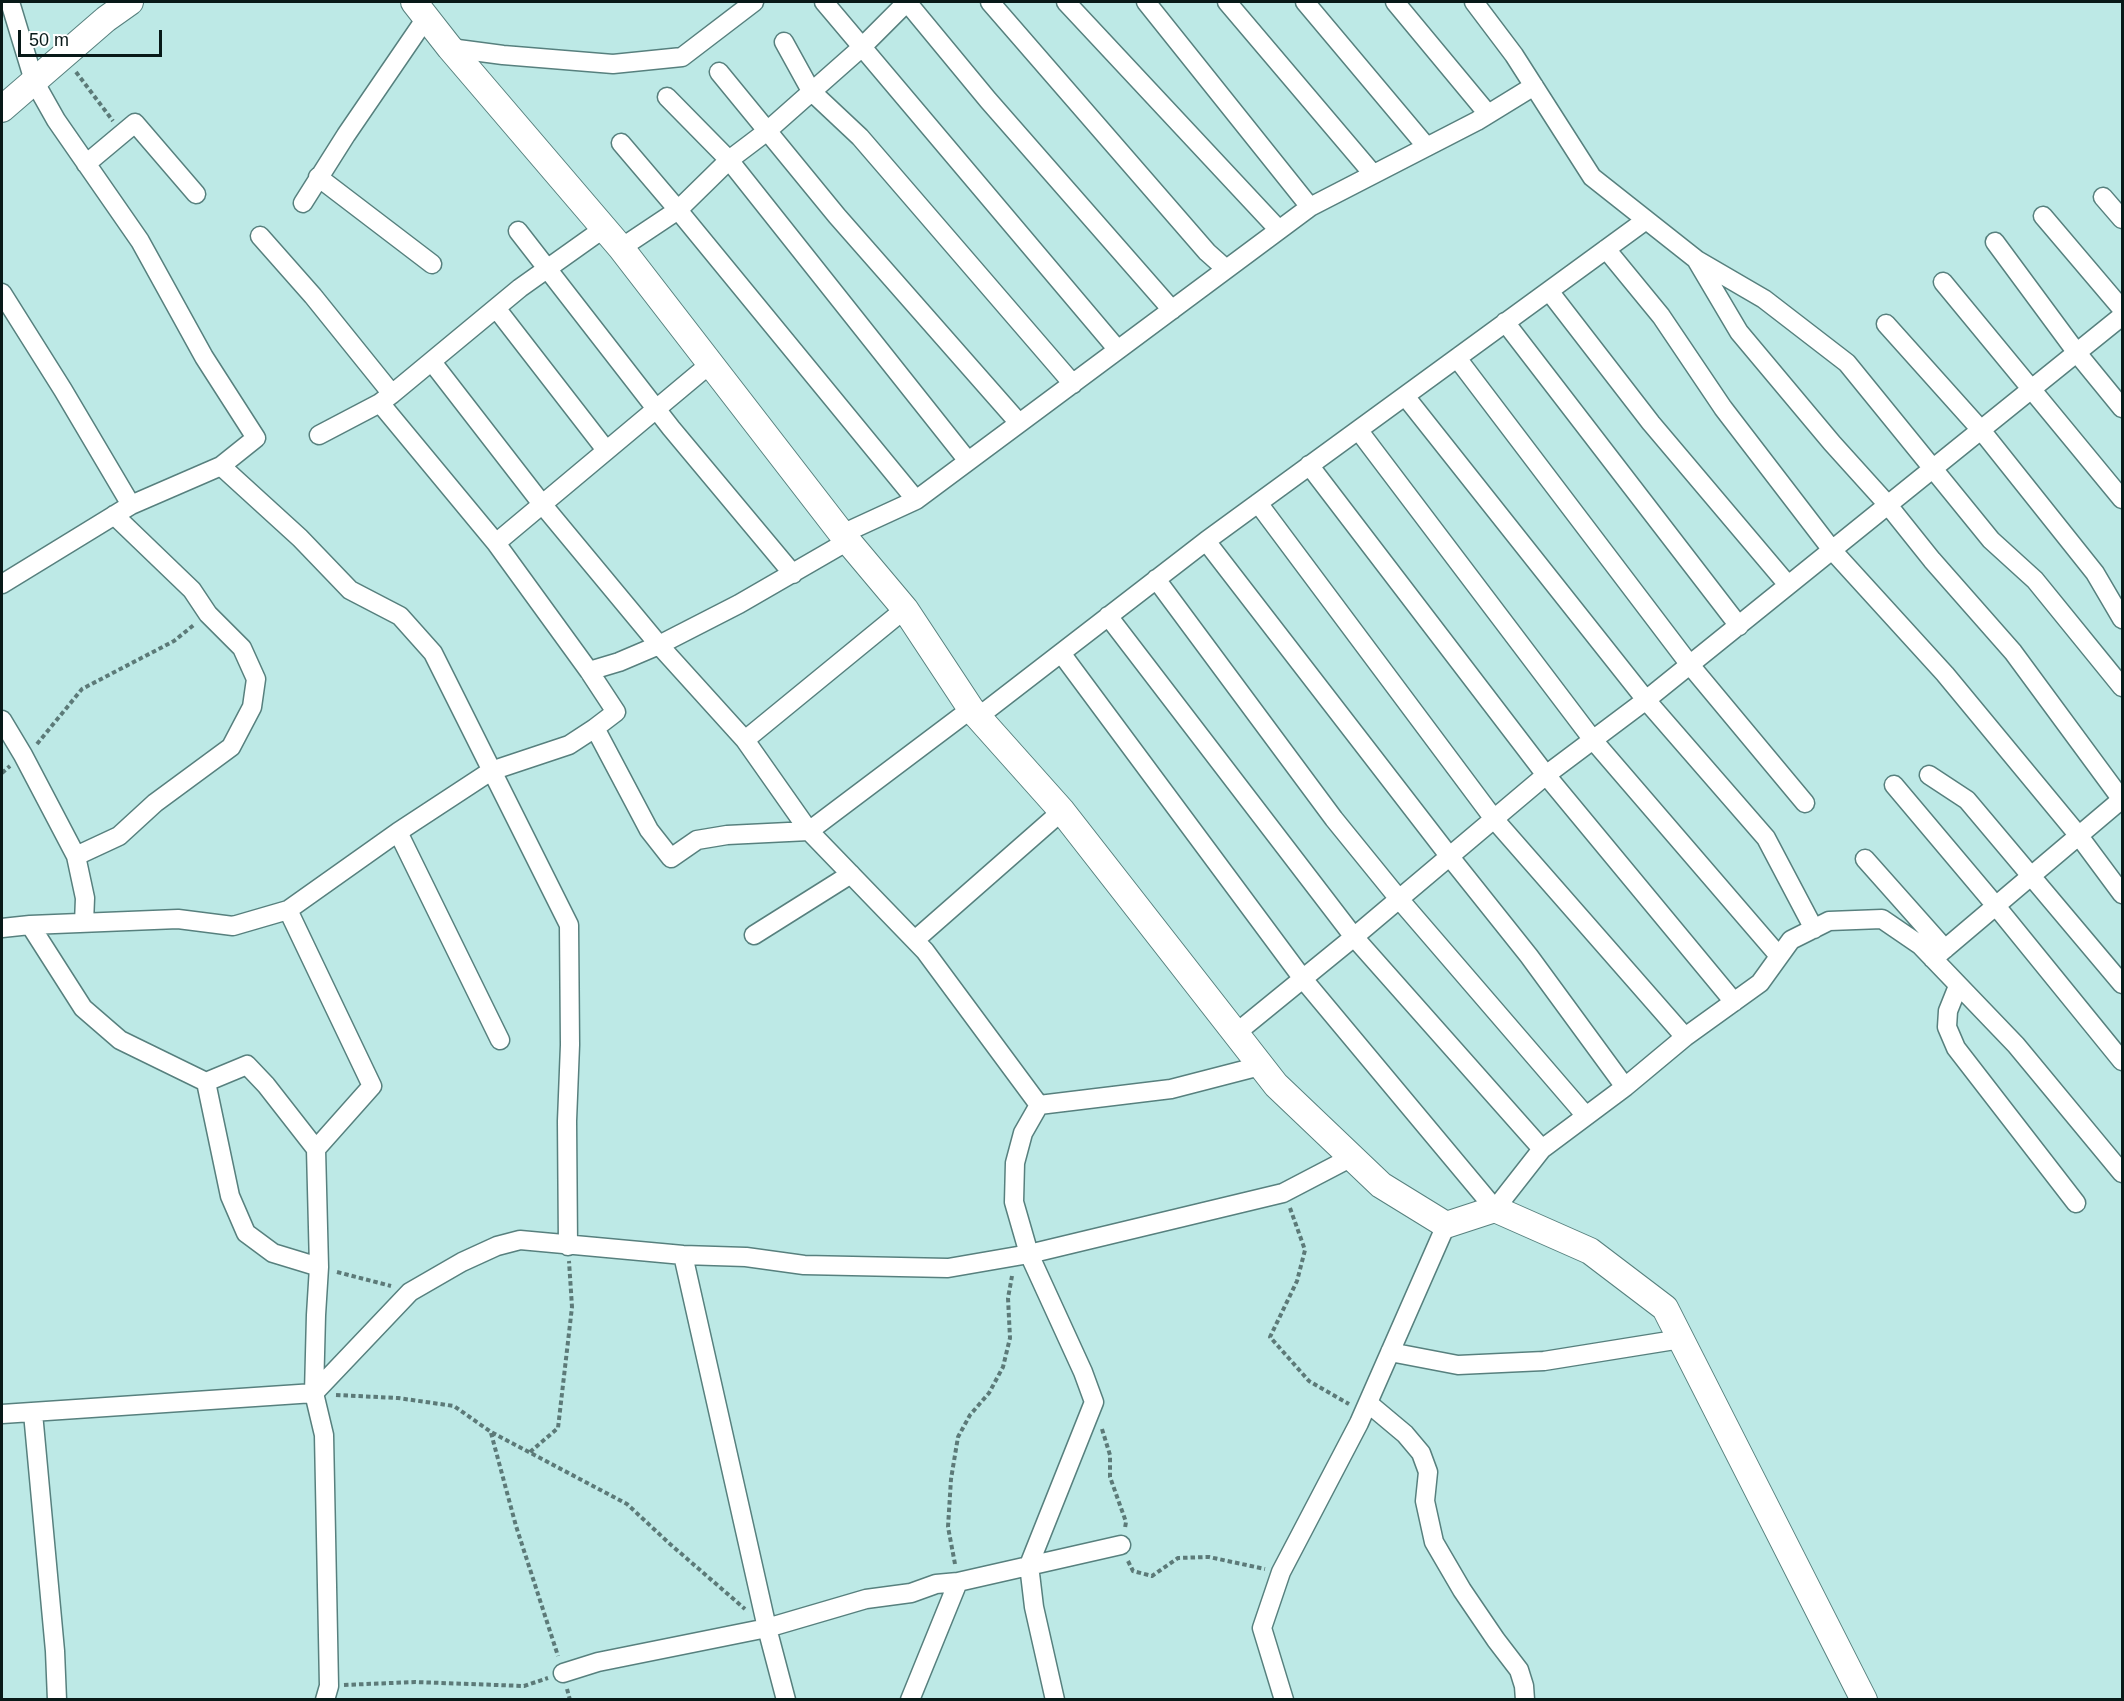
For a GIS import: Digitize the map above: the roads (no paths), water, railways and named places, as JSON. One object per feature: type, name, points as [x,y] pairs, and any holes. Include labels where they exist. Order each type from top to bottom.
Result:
[{"type":"street","points":[[2,584],[131,505],[221,466],[256,438],[204,357],[140,241],[56,120],[34,81],[10,2]]},
{"type":"street","points":[[2,109],[63,57],[110,10],[130,2]]},
{"type":"street","points":[[450,48],[503,55],[614,64],[682,57],[754,2]]},
{"type":"street","points":[[824,2],[1118,350]]},
{"type":"street","points":[[621,248],[678,210],[729,160],[766,132],[861,48],[907,2],[988,100],[1172,310]]},
{"type":"street","points":[[990,2],[1207,252],[1226,269]]},
{"type":"street","points":[[1066,2],[1280,230]]},
{"type":"street","points":[[1146,2],[1310,207]]},
{"type":"street","points":[[1227,2],[1373,174]]},
{"type":"street","points":[[1305,2],[1426,146]]},
{"type":"street","points":[[1395,2],[1488,114]]},
{"type":"street","points":[[1474,2],[1514,55],[1592,177],[1697,260],[1764,299],[1847,363],[1991,540],[2035,580],[2122,687]]},
{"type":"street","points":[[303,203],[420,10],[621,248],[845,538],[905,609],[974,713],[1062,811],[1276,1085],[1381,1185],[1446,1225]]},
{"type":"street","points":[[784,42],[811,91],[860,137],[1072,384]]},
{"type":"street","points":[[719,72],[837,216],[1019,423]]},
{"type":"street","points":[[589,671],[659,645],[793,574],[845,538],[916,500],[1310,207],[1488,114],[1533,86]]},
{"type":"street","points":[[667,97],[729,160],[968,461]]},
{"type":"street","points":[[86,164],[135,123],[196,194]]},
{"type":"street","points":[[621,143],[916,500]]},
{"type":"street","points":[[318,177],[432,264]]},
{"type":"street","points":[[2103,197],[2122,219]]},
{"type":"street","points":[[2043,216],[2122,309]]},
{"type":"street","points":[[595,728],[648,830],[670,858],[697,840],[727,835],[809,831],[1061,653],[1206,541],[1646,220]]},
{"type":"street","points":[[319,435],[386,398],[520,288],[603,229]]},
{"type":"street","points":[[518,231],[656,408],[793,574]]},
{"type":"street","points":[[2,928],[178,919],[233,926],[288,910],[398,832],[491,771],[569,745],[616,712],[496,543],[386,398],[313,296],[260,236]]},
{"type":"street","points":[[1995,242],[2077,353],[2122,408]]},
{"type":"street","points":[[1606,249],[1661,316],[1723,408],[1832,550],[1945,674],[2079,836],[2122,894]]},
{"type":"street","points":[[1697,260],[1739,332],[2013,652],[2122,800],[1939,954]]},
{"type":"street","points":[[1942,282],[2122,499]]},
{"type":"street","points":[[1549,291],[1652,423],[1788,585]]},
{"type":"street","points":[[2,293],[131,505]]},
{"type":"street","points":[[496,308],[606,450]]},
{"type":"street","points":[[1235,1035],[1304,980],[1546,775],[1739,626],[2122,316]]},
{"type":"street","points":[[1505,322],[1739,626]]},
{"type":"street","points":[[1886,324],[1981,430],[2095,573],[2122,619]]},
{"type":"street","points":[[1457,358],[1690,665],[1805,803]]},
{"type":"street","points":[[432,362],[542,504],[659,645],[745,740],[809,831],[925,951],[1039,1105]]},
{"type":"street","points":[[496,543],[710,363]]},
{"type":"street","points":[[1405,396],[1646,700],[1766,838],[1814,929]]},
{"type":"street","points":[[1359,431],[1593,740],[1779,956]]},
{"type":"street","points":[[1309,465],[1546,775],[1734,1002]]},
{"type":"street","points":[[221,466],[300,537],[350,590],[400,616],[433,653],[569,925],[568,1246]]},
{"type":"street","points":[[1258,503],[1494,819],[1685,1037]]},
{"type":"street","points":[[76,856],[119,836],[155,803],[231,747],[252,707],[256,679],[242,648],[208,614],[192,590],[114,515]]},
{"type":"street","points":[[1206,541],[1529,956],[1625,1087]]},
{"type":"street","points":[[1156,579],[1334,819],[1399,900],[1586,1116]]},
{"type":"street","points":[[745,740],[905,609]]},
{"type":"street","points":[[1108,616],[1354,937],[1542,1149]]},
{"type":"street","points":[[1061,653],[1304,980],[1495,1209],[1590,1251],[1665,1308],[1864,1700]]},
{"type":"street","points":[[2,720],[76,856],[85,898],[84,923]]},
{"type":"street","points":[[1929,775],[1967,800],[2122,984]]},
{"type":"street","points":[[1894,785],[2122,1061]]},
{"type":"street","points":[[915,940],[1062,811]]},
{"type":"street","points":[[398,832],[500,1040]]},
{"type":"street","points":[[1865,859],[1939,954],[1958,986],[2016,1045],[2122,1173]]},
{"type":"street","points":[[754,935],[850,874]]},
{"type":"street","points":[[288,910],[372,1086],[316,1149]]},
{"type":"street","points":[[1284,1700],[1262,1628],[1281,1572],[1366,1408],[1446,1225],[1495,1209],[1542,1149],[1625,1087],[1685,1037],[1760,983],[1791,940],[1829,921],[1882,919],[1920,945],[1939,954]]},
{"type":"street","points":[[30,925],[83,1008],[120,1040],[206,1082],[247,1065],[266,1085],[316,1149],[319,1267],[315,1315],[314,1393],[324,1435],[327,1693]]},
{"type":"street","points":[[1958,986],[1948,1011],[1947,1027],[1956,1048],[2076,1203]]},
{"type":"street","points":[[1039,1105],[1171,1089],[1260,1066]]},
{"type":"street","points":[[206,1082],[230,1196],[246,1233],[273,1253],[319,1267]]},
{"type":"street","points":[[1039,1105],[1023,1133],[1015,1163],[1014,1202],[1029,1254],[1083,1372],[1094,1402],[1029,1565],[1034,1607],[1055,1700]]},
{"type":"street","points":[[2,1414],[314,1393],[410,1292],[462,1262],[497,1246],[520,1240],[683,1255],[746,1257],[804,1265],[948,1268],[1029,1254],[1283,1193],[1352,1157]]},
{"type":"street","points":[[683,1255],[767,1628],[786,1700]]},
{"type":"street","points":[[1390,1353],[1458,1365],[1544,1361],[1681,1339]]},
{"type":"street","points":[[1366,1408],[1405,1434],[1421,1453],[1428,1472],[1425,1500],[1434,1542],[1468,1599],[1519,1670],[1525,1700]]},
{"type":"street","points":[[33,1413],[55,1651],[57,1700]]},
{"type":"street","points":[[563,1674],[598,1662],[767,1628],[866,1599],[911,1593],[936,1584],[958,1582],[1121,1545]]},
{"type":"street","points":[[910,1700],[958,1582]]}]
